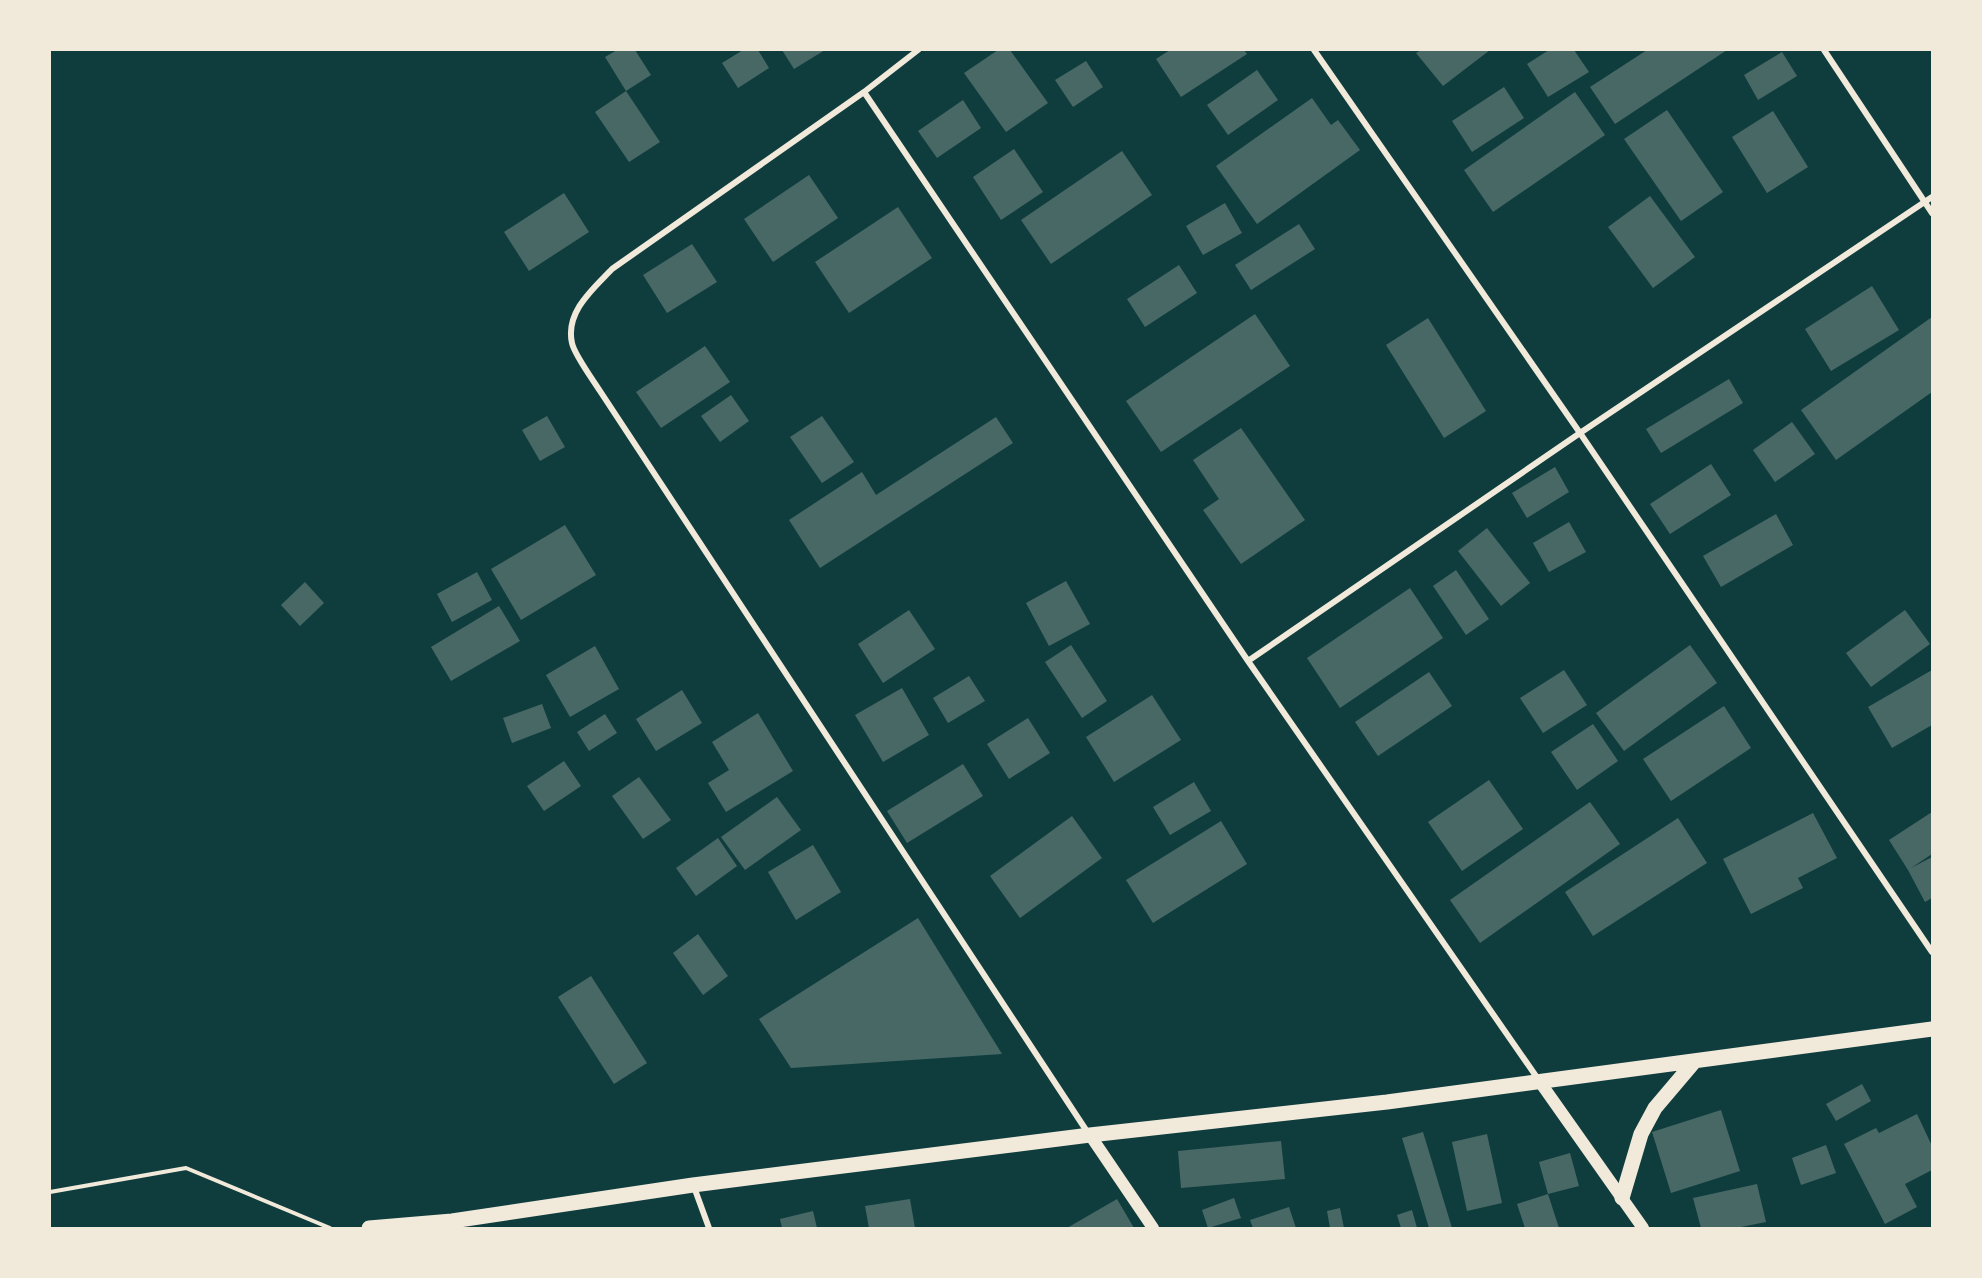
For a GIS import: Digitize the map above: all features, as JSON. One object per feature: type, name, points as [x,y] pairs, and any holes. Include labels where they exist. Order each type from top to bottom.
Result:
[{"type":"main road","points":[[369,1228],[452,1221],[693,1185],[1090,1135],[1387,1102],[1932,1029]]},
{"type":"main road","points":[[1622,1198],[1641,1134],[1656,1108],[1694,1062]]},
{"type":"main road","points":[[1540,1082],[1642,1228]]},
{"type":"main road","points":[[1090,1135],[1153,1228]]},
{"type":"street","points":[[918,50],[864,92],[612,269],[585,296],[571,323],[572,345],[600,391],[1090,1135]]},
{"type":"street","points":[[1314,50],[1580,434],[1932,952]]},
{"type":"street","points":[[1824,50],[1932,213]]},
{"type":"street","points":[[864,92],[1248,661],[1540,1082]]},
{"type":"street","points":[[1248,661],[1932,197]]},
{"type":"street","points":[[693,1185],[709,1228]]},
{"type":"path","points":[[50,1192],[186,1167],[330,1228]]},
{"type":"building","points":[[617,50],[635,50],[651,75],[626,91],[605,57]]},
{"type":"building","points":[[743,50],[758,50],[769,68],[738,88],[722,63]]},
{"type":"building","points":[[782,50],[825,50],[794,69]]},
{"type":"building","points":[[998,50],[1010,50],[1048,103],[1006,132],[964,73]]},
{"type":"building","points":[[1170,50],[1244,50],[1247,54],[1181,97],[1156,59]]},
{"type":"building","points":[[1421,50],[1490,50],[1443,86],[1416,53]]},
{"type":"building","points":[[1549,50],[1574,50],[1589,72],[1548,97],[1527,64]]},
{"type":"building","points":[[1647,50],[1727,50],[1615,124],[1590,87]]},
{"type":"building","points":[[1782,52],[1797,76],[1758,100],[1744,75]]},
{"type":"building","points":[[1086,61],[1103,87],[1073,107],[1055,80]]},
{"type":"building","points":[[1257,70],[1278,100],[1228,135],[1207,105]]},
{"type":"building","points":[[1504,87],[1524,118],[1472,152],[1452,121]]},
{"type":"building","points":[[626,91],[660,142],[629,162],[595,112]]},
{"type":"building","points":[[1575,92],[1605,135],[1493,212],[1464,170]]},
{"type":"building","points":[[1312,98],[1331,125],[1338,120],[1360,150],[1257,224],[1216,166]]},
{"type":"building","points":[[963,100],[981,128],[937,158],[918,131]]},
{"type":"building","points":[[1667,110],[1723,192],[1681,221],[1624,139]]},
{"type":"building","points":[[1773,111],[1808,167],[1767,193],[1732,137]]},
{"type":"building","points":[[1014,149],[1043,192],[1001,220],[973,177]]},
{"type":"building","points":[[1122,151],[1152,195],[1051,264],[1021,220]]},
{"type":"building","points":[[809,175],[838,218],[773,262],[744,219]]},
{"type":"building","points":[[564,193],[589,232],[529,271],[504,232]]},
{"type":"building","points":[[1650,196],[1695,257],[1653,288],[1608,227]]},
{"type":"building","points":[[1225,203],[1242,233],[1203,255],[1186,226]]},
{"type":"building","points":[[898,207],[932,258],[849,313],[815,262]]},
{"type":"building","points":[[1299,224],[1315,249],[1251,290],[1235,265]]},
{"type":"building","points":[[692,244],[717,282],[667,313],[643,275]]},
{"type":"building","points":[[1179,265],[1197,293],[1145,327],[1127,299]]},
{"type":"building","points":[[1872,286],[1899,330],[1831,371],[1805,329]]},
{"type":"building","points":[[1255,314],[1290,366],[1161,452],[1126,401]]},
{"type":"building","points":[[1932,317],[1932,392],[1836,460],[1801,410]]},
{"type":"building","points":[[1428,318],[1486,411],[1444,438],[1386,345]]},
{"type":"building","points":[[705,346],[730,382],[661,428],[636,392]]},
{"type":"building","points":[[1729,379],[1743,403],[1661,453],[1646,429]]},
{"type":"building","points":[[731,395],[749,421],[720,442],[701,416]]},
{"type":"building","points":[[547,416],[565,447],[540,461],[522,430]]},
{"type":"building","points":[[822,416],[854,462],[822,483],[790,437]]},
{"type":"building","points":[[996,417],[1013,443],[820,568],[789,520],[862,472],[876,495]]},
{"type":"building","points":[[1792,422],[1815,454],[1775,482],[1753,450]]},
{"type":"building","points":[[1241,428],[1305,520],[1241,564],[1203,510],[1219,499],[1193,460]]},
{"type":"building","points":[[1711,464],[1731,495],[1670,534],[1650,504]]},
{"type":"building","points":[[1555,467],[1569,492],[1527,518],[1512,493]]},
{"type":"building","points":[[1776,514],[1793,545],[1721,587],[1703,556]]},
{"type":"building","points":[[1569,522],[1586,552],[1549,572],[1533,543]]},
{"type":"building","points":[[565,525],[596,575],[521,620],[491,569]]},
{"type":"building","points":[[1487,528],[1530,583],[1501,606],[1458,551]]},
{"type":"building","points":[[1456,570],[1489,619],[1466,635],[1433,586]]},
{"type":"building","points":[[477,572],[492,600],[452,622],[437,594]]},
{"type":"building","points":[[1066,581],[1090,624],[1049,646],[1026,603]]},
{"type":"building","points":[[305,582],[324,603],[300,626],[281,605]]},
{"type":"building","points":[[1410,588],[1443,638],[1340,708],[1307,658]]},
{"type":"building","points":[[499,606],[520,641],[451,681],[431,647]]},
{"type":"building","points":[[909,610],[935,649],[883,683],[858,644]]},
{"type":"building","points":[[1905,610],[1930,644],[1871,687],[1846,653]]},
{"type":"building","points":[[1071,645],[1107,701],[1082,718],[1045,662]]},
{"type":"building","points":[[1690,645],[1717,683],[1624,751],[1596,713]]},
{"type":"building","points":[[595,646],[619,689],[570,717],[546,675]]},
{"type":"building","points":[[1564,670],[1587,705],[1543,733],[1520,698]]},
{"type":"building","points":[[1932,670],[1932,725],[1892,748],[1868,707]]},
{"type":"building","points":[[1429,672],[1452,706],[1378,756],[1355,722]]},
{"type":"building","points":[[969,676],[985,701],[948,723],[933,698]]},
{"type":"building","points":[[902,688],[929,735],[883,762],[855,715]]},
{"type":"building","points":[[682,690],[702,723],[656,751],[636,719]]},
{"type":"building","points":[[1152,695],[1181,740],[1114,782],[1086,737]]},
{"type":"building","points":[[542,704],[551,728],[512,743],[503,718]]},
{"type":"building","points":[[1724,706],[1751,748],[1671,801],[1643,759]]},
{"type":"building","points":[[758,713],[793,771],[726,812],[708,783],[729,770],[712,742]]},
{"type":"building","points":[[605,714],[617,733],[589,751],[577,732]]},
{"type":"building","points":[[1028,718],[1050,753],[1009,779],[987,744]]},
{"type":"building","points":[[1593,724],[1618,761],[1577,790],[1551,752]]},
{"type":"building","points":[[564,761],[581,786],[544,811],[527,786]]},
{"type":"building","points":[[963,764],[983,796],[907,843],[887,811]]},
{"type":"building","points":[[639,777],[671,820],[643,839],[612,796]]},
{"type":"building","points":[[1489,780],[1523,829],[1462,871],[1428,822]]},
{"type":"building","points":[[1194,782],[1211,811],[1170,835],[1153,807]]},
{"type":"building","points":[[777,797],[801,830],[745,870],[721,837]]},
{"type":"building","points":[[1590,802],[1620,844],[1480,943],[1450,900]]},
{"type":"building","points":[[1932,812],[1932,854],[1911,868],[1932,857],[1932,898],[1925,902],[1889,840]]},
{"type":"building","points":[[1813,813],[1837,858],[1798,878],[1803,888],[1751,914],[1723,859]]},
{"type":"building","points":[[1072,816],[1102,858],[1020,918],[990,876]]},
{"type":"building","points":[[1678,818],[1707,863],[1593,936],[1565,892]]},
{"type":"building","points":[[1221,821],[1247,864],[1153,923],[1126,880]]},
{"type":"building","points":[[718,838],[737,866],[696,896],[676,868]]},
{"type":"building","points":[[813,845],[841,892],[796,920],[768,872]]},
{"type":"building","points":[[918,918],[1002,1054],[791,1068],[759,1019]]},
{"type":"building","points":[[698,934],[728,976],[703,995],[673,953]]},
{"type":"building","points":[[591,976],[647,1063],[614,1084],[558,997]]},
{"type":"building","points":[[1862,1084],[1871,1101],[1836,1121],[1826,1104]]},
{"type":"building","points":[[1721,1110],[1740,1171],[1671,1193],[1652,1132]]},
{"type":"building","points":[[1917,1114],[1932,1146],[1932,1170],[1905,1184],[1917,1207],[1885,1224],[1844,1144],[1876,1128],[1879,1133]]},
{"type":"building","points":[[1423,1132],[1452,1228],[1429,1228],[1402,1138]]},
{"type":"building","points":[[1487,1134],[1502,1203],[1467,1211],[1452,1142]]},
{"type":"building","points":[[1281,1141],[1285,1179],[1181,1188],[1178,1151]]},
{"type":"building","points":[[1826,1145],[1836,1173],[1801,1185],[1792,1158]]},
{"type":"building","points":[[1570,1153],[1579,1186],[1548,1194],[1539,1162]]},
{"type":"building","points":[[1757,1184],[1766,1222],[1736,1228],[1701,1228],[1693,1198]]},
{"type":"building","points":[[1548,1194],[1559,1228],[1525,1228],[1517,1204]]},
{"type":"building","points":[[1234,1198],[1241,1218],[1208,1228],[1202,1210]]},
{"type":"building","points":[[910,1199],[915,1228],[869,1228],[865,1206]]},
{"type":"building","points":[[1117,1199],[1134,1228],[1067,1228]]},
{"type":"building","points":[[1289,1207],[1296,1228],[1253,1228],[1250,1220]]},
{"type":"building","points":[[1340,1208],[1344,1228],[1330,1228],[1327,1211]]},
{"type":"building","points":[[1412,1210],[1417,1228],[1401,1228],[1397,1215]]},
{"type":"building","points":[[813,1211],[817,1228],[782,1228],[780,1219]]}]
